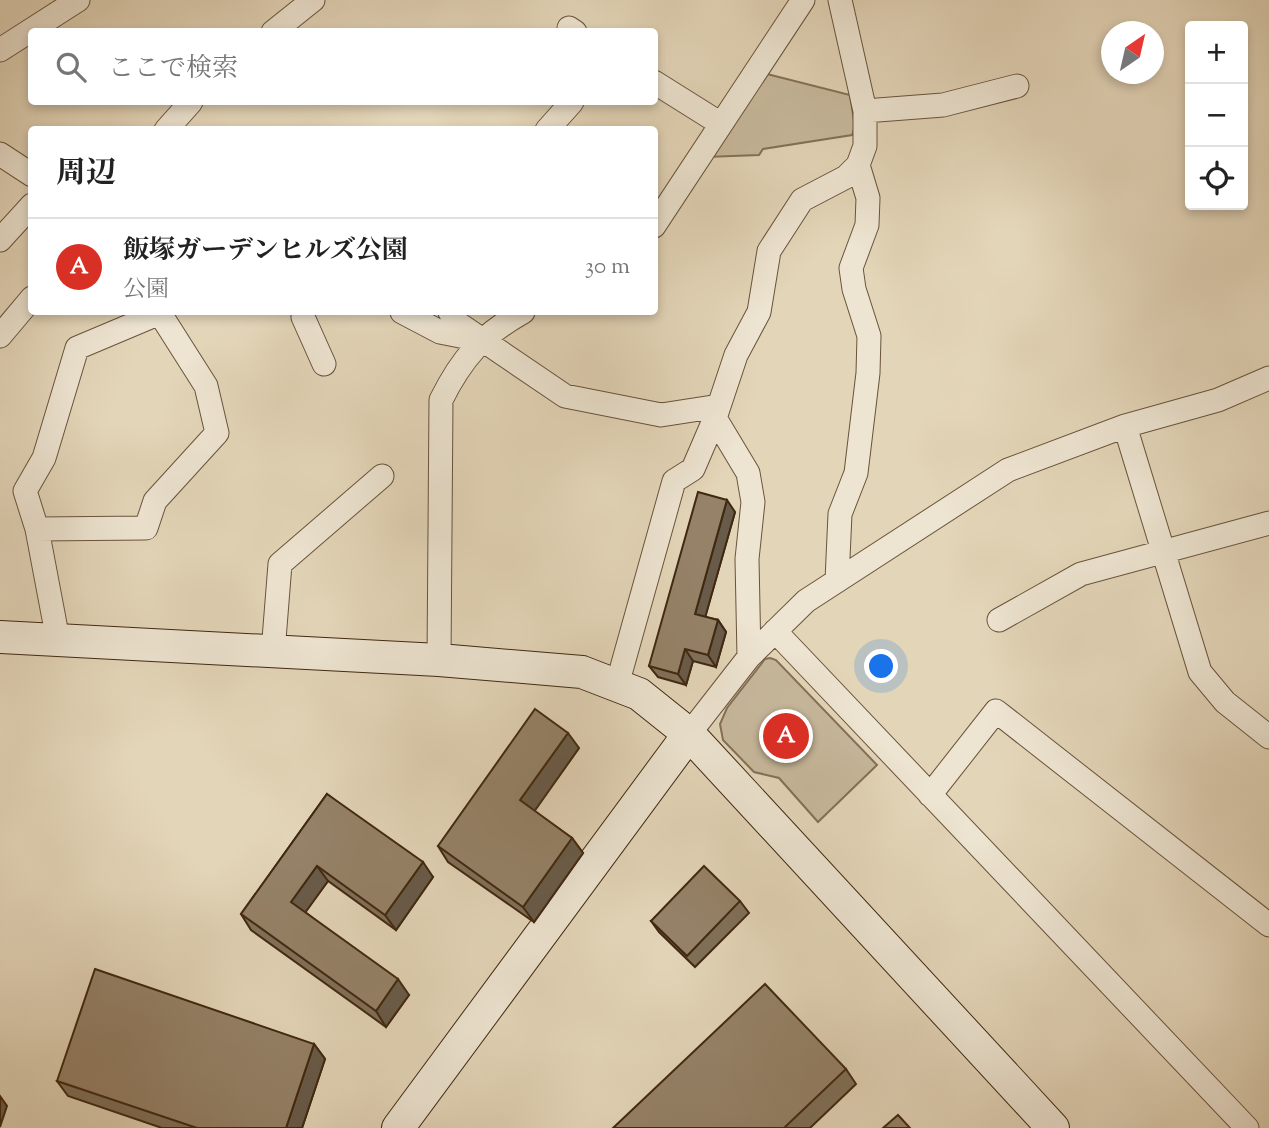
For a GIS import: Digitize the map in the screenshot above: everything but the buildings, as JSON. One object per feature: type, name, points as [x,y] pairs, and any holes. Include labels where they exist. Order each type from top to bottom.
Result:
[{"type":"street","points":[[34,28],[78,0]]},
{"type":"street","points":[[278,28],[313,0]]},
{"type":"street","points":[[658,220],[803,0]]},
{"type":"street","points":[[617,685],[674,481],[693,469],[717,412],[736,355],[759,312],[769,251],[802,200],[846,177],[858,165],[865,146],[864,111],[841,0]]},
{"type":"street","points":[[0,50],[28,32]]},
{"type":"street","points":[[658,85],[721,124]]},
{"type":"street","points":[[864,111],[943,105],[1017,86]]},
{"type":"street","points":[[170,126],[188,105]]},
{"type":"street","points":[[551,126],[569,105]]},
{"type":"street","points":[[0,154],[28,172]]},
{"type":"street","points":[[837,580],[840,514],[856,473],[868,373],[869,336],[854,289],[851,268],[867,225],[868,198],[858,165]]},
{"type":"street","points":[[0,240],[28,209]]},
{"type":"street","points":[[0,336],[28,303]]},
{"type":"street","points":[[58,640],[37,529],[25,491],[44,458],[77,348],[152,315]]},
{"type":"street","points":[[37,529],[146,528],[155,501],[217,433],[206,386],[161,315]]},
{"type":"street","points":[[306,315],[324,364]]},
{"type":"street","points":[[408,315],[440,332],[481,340]]},
{"type":"street","points":[[452,315],[458,324],[565,396],[662,415],[717,412]]},
{"type":"street","points":[[439,660],[441,400],[454,374],[481,340],[518,315]]},
{"type":"street","points":[[398,1128],[689,734],[749,657],[806,601],[1008,470],[1125,426],[1218,400],[1269,378]]},
{"type":"street","points":[[717,412],[748,473],[753,502],[747,559],[749,657]]},
{"type":"street","points":[[1125,426],[1200,672],[1225,702],[1265,727]]},
{"type":"street","points":[[272,652],[280,564],[382,476]]},
{"type":"street","points":[[999,620],[1082,574],[1269,523]]},
{"type":"street","points":[[775,631],[1247,1128]]},
{"type":"street","points":[[0,637],[439,660],[582,672],[639,694],[689,734],[1053,1128]]},
{"type":"street","points":[[930,795],[996,711],[1269,925]]},
{"type":"shaded area","points":[[763,73],[850,95],[855,127],[852,135],[763,149],[759,155],[707,157]]},
{"type":"shaded area","points":[[765,659],[776,660],[877,765],[818,822],[779,778],[754,772],[723,740],[720,724],[727,708]]},
{"type":"place","name":"飯塚ガーデンヒルズ公園","points":[[786,736]]}]
